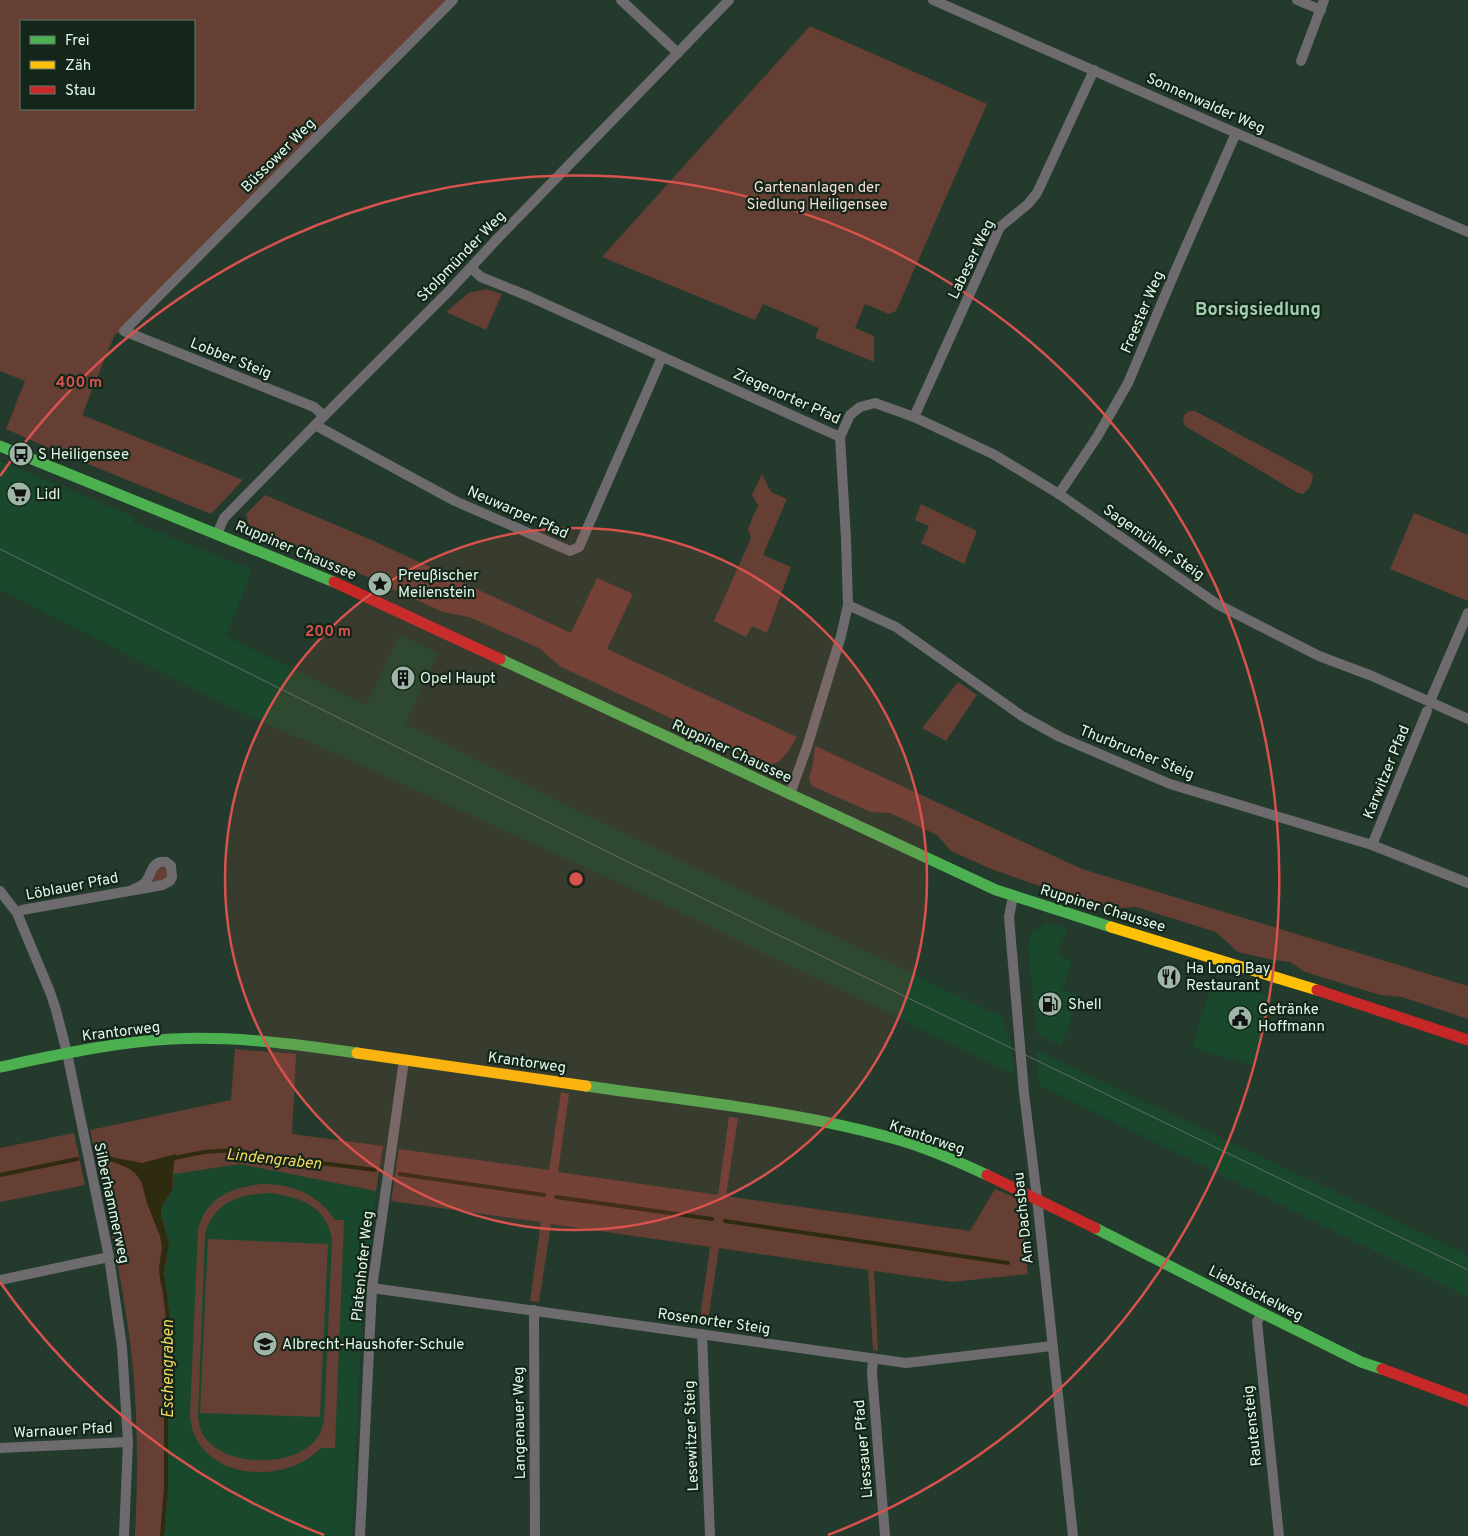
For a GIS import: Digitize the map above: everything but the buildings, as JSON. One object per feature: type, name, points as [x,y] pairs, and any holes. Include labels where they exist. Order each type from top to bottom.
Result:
[{"type":"main road","name":"Ruppiner Chaussee","points":[[0,446],[218,534],[387,606],[988,886],[1013,896],[1352,1001],[1468,1040]]},
{"type":"main road","name":"Krantorweg","points":[[0,1067],[66,1053],[140,1042],[209,1039],[296,1044],[796,1117],[901,1141],[942,1156],[1037,1198]]},
{"type":"main road","name":"Liebstöckelweg","points":[[1037,1198],[1361,1362],[1468,1401]]},
{"type":"street","name":"Büssower Weg","points":[[124,331],[452,0]]},
{"type":"street","points":[[621,0],[678,53]]},
{"type":"street","name":"Stolpmünder Weg","points":[[218,534],[224,518],[471,268],[729,0]]},
{"type":"street","name":"Sonnenwalder Weg","points":[[933,0],[1236,134],[1468,232]]},
{"type":"street","points":[[1297,0],[1322,5],[1301,61]]},
{"type":"street","name":"Labeser Weg","points":[[914,417],[1000,227],[1028,204],[1037,193],[1094,70]]},
{"type":"street","name":"Freester Weg","points":[[1059,494],[1098,437],[1128,383],[1236,134]]},
{"type":"street","name":"Ziegenorter Pfad","points":[[471,268],[481,277],[782,409],[840,437],[848,605],[841,636],[807,747],[790,794]]},
{"type":"street","name":"Lobber Steig","points":[[124,331],[314,407],[324,416]]},
{"type":"street","name":"Neuwarper Pfad","points":[[315,425],[455,501],[570,551],[579,547],[662,357]]},
{"type":"street","name":"Sagemühler Steig","points":[[840,437],[850,415],[860,407],[870,404],[875,403],[914,417],[994,454],[1059,494],[1217,604],[1319,656],[1372,676],[1429,706],[1468,719]]},
{"type":"street","name":"Thurbrucher Steig","points":[[848,605],[896,627],[1022,716],[1060,737],[1170,784],[1372,845],[1468,884]]},
{"type":"street","name":"Karwitzer Pfad","points":[[1372,845],[1468,613]]},
{"type":"street","name":"Löblauer Pfad","points":[[17,913],[22,910],[134,889]]},
{"type":"street","name":"Silberhammerweg","points":[[0,891],[17,913],[50,992],[66,1053],[109,1257],[122,1347],[128,1442],[124,1536]]},
{"type":"street","name":"Am Dachsbau","points":[[1013,896],[1009,917],[1024,1093],[1073,1536]]},
{"type":"street","name":"Platenhofer Weg","points":[[360,1536],[372,1288],[404,1060]]},
{"type":"street","points":[[0,1280],[109,1257]]},
{"type":"street","name":"Rosenorter Steig","points":[[372,1288],[906,1363],[1052,1346]]},
{"type":"street","name":"Langenauer Weg","points":[[534,1310],[535,1536]]},
{"type":"street","name":"Rautensteig","points":[[1262,1313],[1256,1322],[1280,1536]]},
{"type":"street","name":"Lesewitzer Steig","points":[[702,1334],[710,1536]]},
{"type":"street","name":"Liessauer Pfad","points":[[873,1359],[872,1373],[885,1536]]},
{"type":"street","name":"Warnauer Pfad","points":[[0,1448],[128,1442]]},
{"type":"shaded area","points":[[0,461],[135,517],[133,522],[252,570],[226,636],[366,705],[400,635],[438,653],[405,724],[576,810],[1003,1018],[1004,1026],[1010,1038],[1014,1074],[624,885],[225,704],[0,590]]},
{"type":"shaded area","points":[[1048,923],[1068,929],[1057,954],[1072,961],[1062,990],[1078,995],[1062,1046],[1037,1034],[1028,949],[1031,932]]},
{"type":"shaded area","points":[[1213,979],[1273,997],[1252,1065],[1192,1048]]},
{"type":"shaded area","points":[[1036,1050],[1468,1255],[1468,1297],[1039,1085]]},
{"type":"shaded area","points":[[176,1154],[172,1190],[161,1208],[161,1215],[169,1244],[164,1274],[168,1300],[164,1298],[160,1279],[159,1268],[162,1247],[160,1236],[148,1206],[141,1181],[128,1168],[101,1157],[101,1155],[142,1163]]},
{"type":"shaded area","name":"Albrecht-Haushofer-Schule","points":[[240,1164],[376,1191],[367,1287],[362,1315],[352,1536],[164,1536],[168,1486],[167,1378],[171,1334],[164,1278],[168,1254],[161,1208],[172,1190],[174,1173]]},
{"type":"green space","points":[[0,0],[453,0],[124,331],[115,334],[82,415],[243,480],[211,514],[6,429],[25,381],[0,371]]},
{"type":"green space","name":"Gartenanlagen der Siedlung Heiligensee","points":[[810,26],[987,104],[896,311],[889,314],[865,304],[855,328],[874,336],[874,362],[815,338],[819,328],[763,304],[755,320],[602,257]]},
{"type":"green space","points":[[486,289],[502,294],[486,330],[446,312],[469,293]]},
{"type":"green space","points":[[1189,411],[1195,411],[1310,472],[1313,478],[1309,488],[1303,494],[1298,493],[1185,426],[1183,421],[1184,415]]},
{"type":"green space","points":[[762,474],[771,492],[787,499],[763,555],[791,567],[767,633],[752,626],[746,637],[714,621],[751,538],[748,529],[758,505],[752,495]]},
{"type":"green space","points":[[265,495],[376,542],[571,633],[597,578],[633,594],[607,649],[797,737],[779,762],[771,764],[737,753],[725,743],[561,667],[539,648],[469,617],[443,612],[319,555],[249,528],[246,514]]},
{"type":"green space","points":[[921,504],[977,531],[964,564],[921,543],[929,526],[915,520]]},
{"type":"green space","points":[[1414,513],[1468,535],[1468,601],[1390,569]]},
{"type":"green space","points":[[958,682],[977,695],[946,741],[922,728]]},
{"type":"green space","points":[[815,746],[1082,869],[1468,986],[1468,1019],[1402,997],[1380,995],[1305,972],[1290,962],[1238,952],[1216,932],[1136,907],[1107,909],[1074,900],[1060,893],[991,869],[951,851],[937,835],[890,813],[871,812],[812,786],[809,779]]},
{"type":"green space","points":[[164,867],[168,870],[167,878],[156,882],[153,881],[152,878],[158,868]]},
{"type":"green space","points":[[235,1049],[296,1054],[292,1134],[383,1146],[376,1191],[240,1164],[174,1174],[172,1190],[161,1208],[161,1215],[169,1244],[164,1278],[171,1334],[167,1378],[168,1486],[164,1536],[135,1536],[137,1447],[132,1358],[119,1272],[90,1130],[231,1100]]},
{"type":"green space","points":[[561,1092],[569,1094],[558,1172],[718,1195],[729,1117],[738,1118],[726,1196],[970,1231],[995,1189],[1020,1200],[1028,1274],[952,1282],[874,1271],[878,1351],[873,1350],[868,1270],[719,1248],[707,1326],[699,1325],[710,1247],[551,1224],[539,1302],[530,1301],[541,1222],[391,1201],[399,1149],[549,1170]]},
{"type":"green space","points":[[74,1133],[85,1185],[0,1202],[0,1148]]},
{"type":"green space","points":[[273,1184],[303,1192],[321,1203],[335,1220],[344,1220],[335,1448],[321,1448],[305,1461],[285,1469],[264,1472],[243,1470],[223,1464],[207,1453],[195,1436],[190,1415],[198,1230],[207,1209],[214,1202],[230,1191],[251,1186]],"holes":[[[270,1193],[292,1197],[318,1211],[329,1228],[332,1240],[324,1421],[316,1439],[301,1452],[271,1460],[239,1458],[225,1453],[212,1445],[203,1435],[198,1417],[205,1234],[215,1214],[229,1202],[248,1195]]]},
{"type":"green space","points":[[208,1239],[328,1244],[320,1417],[200,1413]]},
{"type":"waterway","name":"Lindengraben","points":[[174,1158],[204,1152],[235,1150],[375,1170]]},
{"type":"waterway","points":[[0,1175],[77,1159]]},
{"type":"waterway","points":[[400,1174],[544,1195]]},
{"type":"waterway","points":[[556,1197],[712,1219]]},
{"type":"waterway","points":[[725,1221],[1008,1263]]},
{"type":"waterway","name":"Eschengraben","points":[[162,1536],[166,1488],[166,1380],[170,1336],[165,1294]]},
{"type":"tram line","points":[[0,549],[618,857],[1468,1270]]},
{"type":"traffic: fast","points":[[0,446],[334,582]]},
{"type":"traffic: fast","points":[[500,659],[996,890],[1111,927]]},
{"type":"traffic: fast","points":[[0,1067],[107,1046],[195,1038],[288,1044],[357,1053]]},
{"type":"traffic: fast","points":[[586,1086],[822,1121],[922,1147],[987,1175]]},
{"type":"traffic: fast","points":[[1095,1228],[1361,1362],[1382,1369]]},
{"type":"traffic: slow","points":[[1111,927],[1317,990]]},
{"type":"traffic: slow","points":[[357,1053],[586,1086]]},
{"type":"traffic: jam","points":[[334,582],[500,659]]},
{"type":"traffic: jam","points":[[1317,990],[1468,1040]]},
{"type":"traffic: jam","points":[[987,1175],[1095,1228]]},
{"type":"traffic: jam","points":[[1382,1369],[1468,1401]]},
{"type":"place","name":"S Heiligensee","points":[[21,454]]},
{"type":"place","name":"Lidl","points":[[19,494]]},
{"type":"place","name":"Preußischer Meilenstein","points":[[380,584]]},
{"type":"place","name":"Opel Haupt","points":[[403,678]]},
{"type":"place","name":"Ha Long Bay Restaurant","points":[[1169,977]]},
{"type":"place","name":"Shell","points":[[1050,1004]]},
{"type":"place","name":"Getränke Hoffmann","points":[[1240,1018]]},
{"type":"place","name":"Albrecht-Haushofer-Schule","points":[[265,1344]]},
{"type":"district","name":"Borsigsiedlung","points":[[1258,309]]}]
